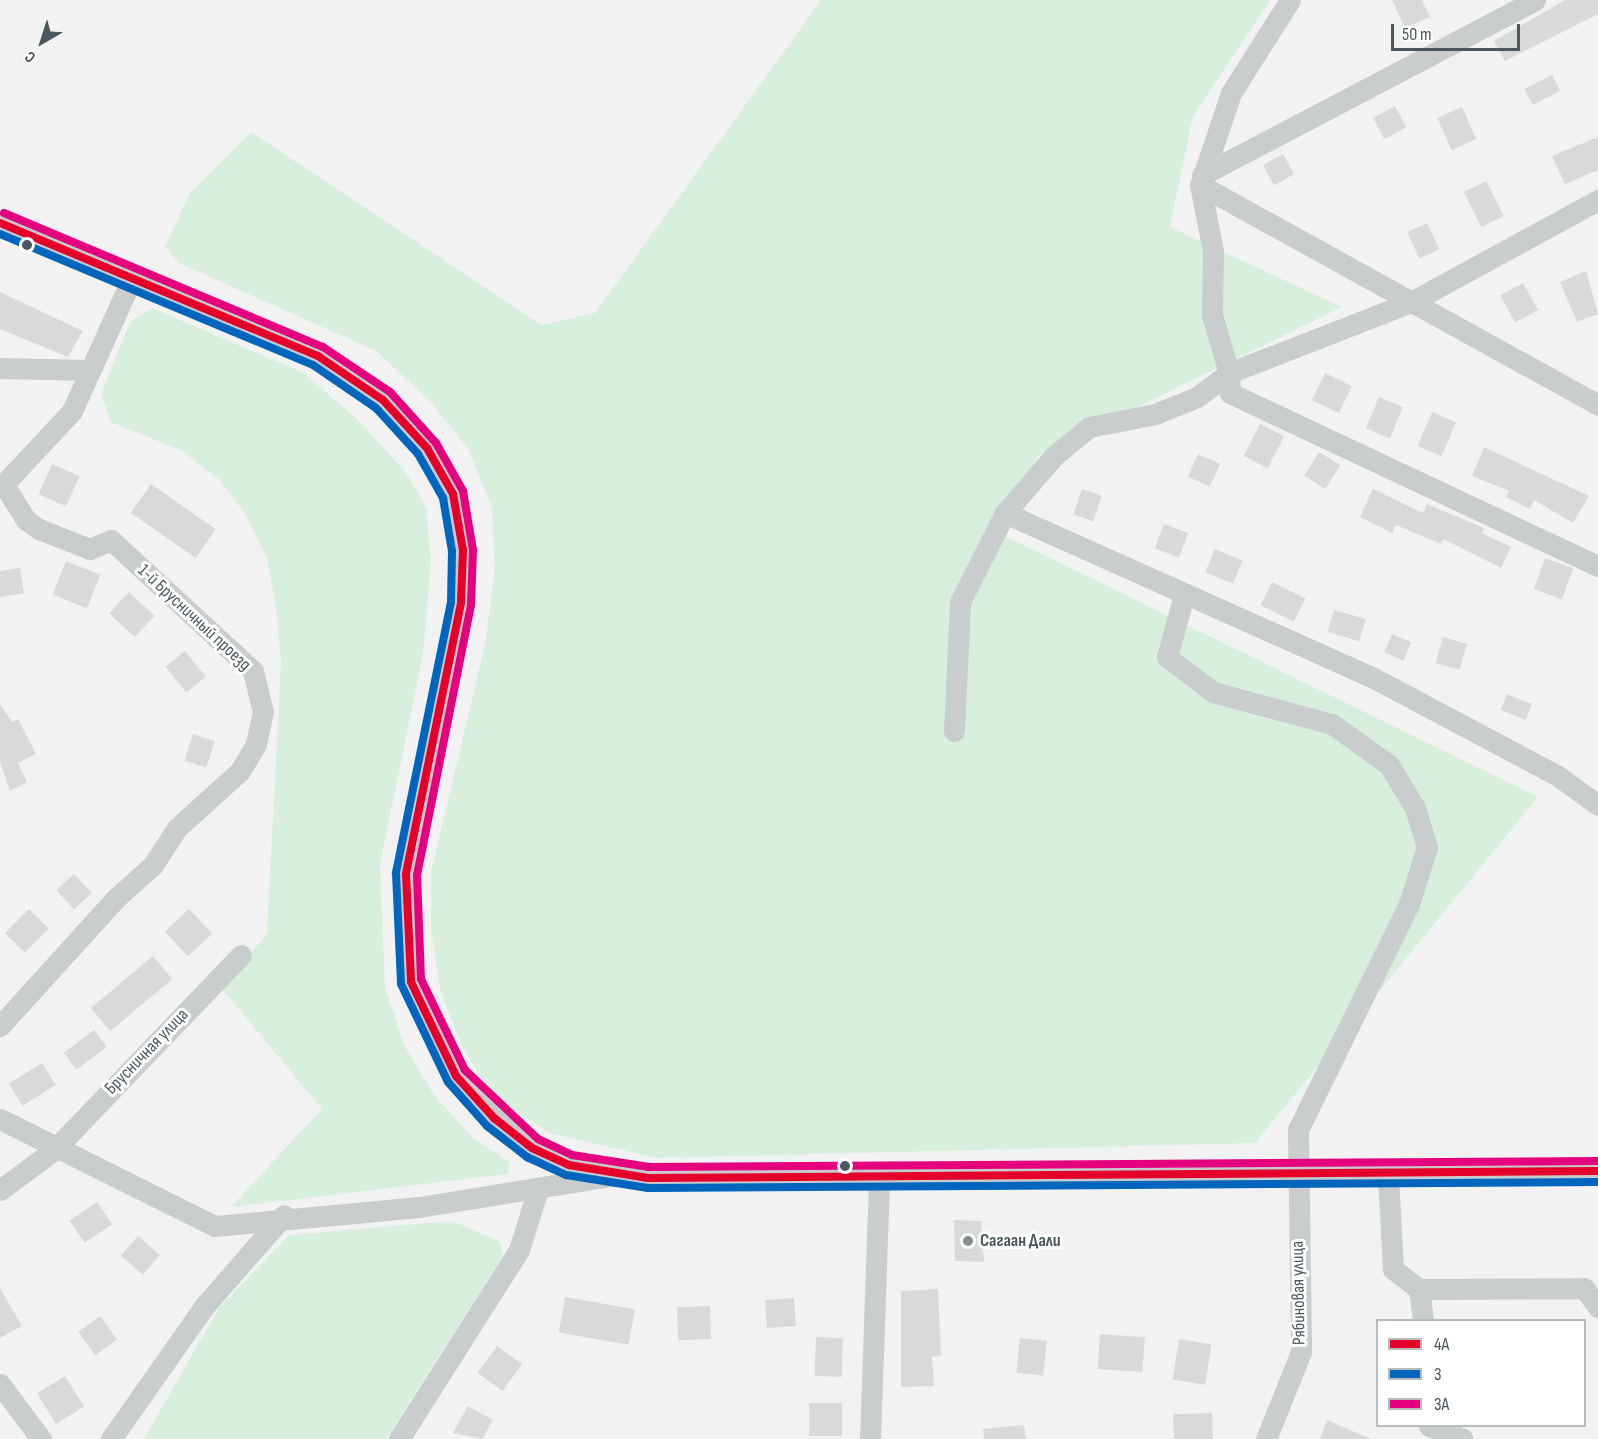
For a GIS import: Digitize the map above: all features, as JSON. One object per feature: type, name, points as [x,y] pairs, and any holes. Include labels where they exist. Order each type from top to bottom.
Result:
[{"type":"main road","points":[[0,223],[133,276],[327,362],[383,400],[427,448],[453,494],[463,550],[461,603],[406,874],[411,982],[456,1076],[494,1118],[532,1148],[610,1176],[1298,1177],[1598,1171]]},
{"type":"street","points":[[1290,0],[1232,93],[1201,180],[1213,251],[1212,315],[1229,373],[1230,393],[1598,566]]},
{"type":"street","points":[[1201,180],[1535,0]]},
{"type":"street","points":[[1201,180],[1411,302],[1598,405]]},
{"type":"street","points":[[954,731],[960,602],[1005,513],[1054,456],[1089,427],[1155,414],[1197,397],[1229,373],[1411,302],[1598,200]]},
{"type":"street","points":[[2,486],[72,411],[133,276]]},
{"type":"street","points":[[0,368],[90,370]]},
{"type":"street","name":"1-й Брусничный проезд","points":[[0,1026],[153,865],[177,828],[240,771],[256,744],[263,712],[254,671],[111,540],[90,549],[39,529],[26,520],[2,486]]},
{"type":"street","points":[[1005,513],[1184,595],[1370,676],[1558,776],[1598,805]]},
{"type":"street","name":"Рябиновая улица","points":[[1184,595],[1167,657],[1213,692],[1332,724],[1389,765],[1415,808],[1427,847],[1409,904],[1298,1130],[1301,1352],[1266,1439]]},
{"type":"street","name":"Брусничная улица","points":[[0,1190],[54,1149],[241,955]]},
{"type":"street","points":[[0,1119],[54,1149],[215,1226],[284,1215],[419,1207],[538,1190],[610,1176]]},
{"type":"street","points":[[1388,1175],[1393,1269],[1419,1289],[1591,1281],[1598,1307]]},
{"type":"street","points":[[870,1439],[879,1178]]},
{"type":"street","points":[[399,1439],[519,1250],[538,1190]]},
{"type":"street","points":[[111,1439],[206,1304],[284,1215]]},
{"type":"street","points":[[1419,1289],[1423,1319]]},
{"type":"street","points":[[0,1384],[41,1439]]},
{"type":"street","points":[[1432,1427],[1463,1439]]},
{"type":"green space","points":[[821,0],[1270,0],[1193,116],[1170,227],[1342,307],[1039,455],[997,532],[1538,797],[1255,1143],[656,1158],[549,1133],[511,1108],[481,1078],[460,1042],[440,989],[431,928],[431,872],[485,645],[495,569],[492,508],[468,449],[431,402],[376,351],[179,263],[165,246],[190,193],[251,132],[541,325],[595,313]]},
{"type":"green space","points":[[152,308],[304,373],[358,420],[407,474],[426,508],[431,561],[423,655],[380,865],[385,987],[404,1045],[434,1095],[474,1139],[510,1162],[508,1174],[231,1207],[322,1109],[223,990],[267,933],[281,661],[276,607],[267,559],[245,514],[220,480],[180,450],[111,422],[101,394],[130,322]]},
{"type":"green space","points":[[453,1221],[500,1242],[503,1256],[386,1439],[144,1439],[218,1309],[289,1235]]},
{"type":"building","points":[[1392,0],[1422,0],[1430,17],[1405,28]]},
{"type":"building","points":[[1565,0],[1598,0],[1598,14],[1505,61],[1494,41]]},
{"type":"building","points":[[1552,75],[1560,91],[1533,105],[1524,89]]},
{"type":"building","points":[[1395,106],[1406,127],[1384,139],[1373,118]]},
{"type":"building","points":[[1462,107],[1476,139],[1452,150],[1437,118]]},
{"type":"building","points":[[1598,137],[1598,170],[1565,184],[1552,156]]},
{"type":"building","points":[[1283,154],[1294,174],[1274,185],[1263,165]]},
{"type":"building","points":[[1486,181],[1504,216],[1481,227],[1464,192]]},
{"type":"building","points":[[1427,223],[1439,249],[1419,259],[1407,232]]},
{"type":"building","points":[[1586,271],[1598,314],[1577,322],[1560,282]]},
{"type":"building","points":[[1523,283],[1538,310],[1515,323],[1500,296]]},
{"type":"building","points":[[0,292],[83,331],[68,357],[0,329]]},
{"type":"building","points":[[1325,373],[1352,386],[1339,413],[1312,400]]},
{"type":"building","points":[[1379,397],[1403,407],[1390,438],[1366,428]]},
{"type":"building","points":[[1432,412],[1456,422],[1441,456],[1418,446]]},
{"type":"building","points":[[1260,424],[1284,436],[1268,468],[1244,456]]},
{"type":"building","points":[[1484,447],[1589,496],[1573,523],[1534,500],[1530,509],[1506,497],[1509,491],[1472,476]]},
{"type":"building","points":[[1319,452],[1340,465],[1325,489],[1304,476]]},
{"type":"building","points":[[1198,454],[1220,464],[1210,487],[1188,477]]},
{"type":"building","points":[[52,464],[79,476],[66,506],[39,494]]},
{"type":"building","points":[[151,484],[216,529],[196,558],[131,513]]},
{"type":"building","points":[[1082,489],[1102,496],[1093,521],[1073,515]]},
{"type":"building","points":[[1373,489],[1423,513],[1427,504],[1484,528],[1482,533],[1511,547],[1501,568],[1443,539],[1441,544],[1396,525],[1392,533],[1360,517]]},
{"type":"building","points":[[1164,524],[1188,533],[1179,558],[1155,548]]},
{"type":"building","points":[[1215,549],[1243,561],[1233,584],[1205,572]]},
{"type":"building","points":[[1545,558],[1573,568],[1562,599],[1534,589]]},
{"type":"building","points":[[66,561],[100,575],[87,608],[53,594]]},
{"type":"building","points":[[20,568],[24,593],[0,597],[0,571]]},
{"type":"building","points":[[1272,582],[1305,598],[1294,622],[1261,605]]},
{"type":"building","points":[[129,592],[155,616],[135,637],[109,613]]},
{"type":"building","points":[[1334,610],[1366,619],[1359,641],[1328,632]]},
{"type":"building","points":[[1392,634],[1411,642],[1404,661],[1384,652]]},
{"type":"building","points":[[1443,637],[1467,644],[1460,670],[1436,663]]},
{"type":"building","points":[[185,651],[206,677],[186,692],[166,667]]},
{"type":"building","points":[[1507,694],[1532,704],[1526,720],[1501,710]]},
{"type":"building","points":[[0,704],[12,722],[18,719],[36,754],[18,763],[27,782],[10,791],[0,762]]},
{"type":"building","points":[[193,734],[215,741],[206,768],[184,761]]},
{"type":"building","points":[[74,874],[92,893],[74,909],[56,890]]},
{"type":"building","points":[[29,909],[49,929],[25,953],[5,933]]},
{"type":"building","points":[[189,909],[212,934],[188,956],[165,932]]},
{"type":"building","points":[[153,956],[172,979],[110,1031],[91,1008]]},
{"type":"building","points":[[94,1030],[107,1047],[76,1070],[64,1053]]},
{"type":"building","points":[[42,1063],[56,1085],[23,1106],[9,1084]]},
{"type":"building","points":[[97,1202],[112,1224],[85,1243],[70,1220]]},
{"type":"building","name":"Сагаан Дали","points":[[954,1220],[981,1221],[984,1262],[955,1261]]},
{"type":"building","points":[[138,1236],[160,1255],[143,1275],[121,1256]]},
{"type":"building","points":[[0,1288],[22,1326],[0,1338]]},
{"type":"building","points":[[938,1289],[941,1356],[932,1357],[934,1386],[901,1387],[901,1291]]},
{"type":"building","points":[[565,1297],[635,1309],[629,1345],[559,1332]]},
{"type":"building","points":[[794,1298],[796,1326],[767,1328],[765,1300]]},
{"type":"building","points":[[710,1306],[711,1339],[678,1340],[677,1307]]},
{"type":"building","points":[[100,1316],[117,1339],[95,1355],[78,1332]]},
{"type":"building","points":[[1100,1334],[1145,1337],[1142,1372],[1098,1369]]},
{"type":"building","points":[[816,1337],[843,1338],[842,1377],[815,1376]]},
{"type":"building","points":[[1020,1338],[1047,1341],[1043,1376],[1016,1373]]},
{"type":"building","points":[[1179,1339],[1212,1344],[1205,1385],[1173,1379]]},
{"type":"building","points":[[497,1346],[522,1364],[503,1391],[478,1373]]},
{"type":"building","points":[[65,1376],[84,1407],[56,1424],[37,1393]]},
{"type":"building","points":[[809,1403],[842,1403],[842,1436],[809,1436]]},
{"type":"building","points":[[468,1406],[493,1420],[482,1439],[453,1433]]},
{"type":"building","points":[[1212,1413],[1213,1439],[1174,1439],[1173,1414]]},
{"type":"building","points":[[1327,1420],[1371,1439],[1320,1439]]},
{"type":"building","points":[[1024,1425],[1026,1439],[984,1439],[983,1429]]},
{"type":"transit line","name":"3А","points":[[4,213],[323,347],[390,392],[436,443],[463,491],[473,550],[471,605],[417,875],[421,979],[465,1070],[538,1139],[572,1155],[649,1167],[1598,1161]]},
{"type":"transit line","name":"4А","points":[[0,223],[318,356],[383,400],[427,448],[453,494],[463,550],[461,603],[406,874],[411,982],[456,1076],[494,1118],[532,1148],[569,1165],[648,1178],[1598,1171]]},
{"type":"transit line","name":"3","points":[[0,234],[313,365],[376,408],[418,454],[443,498],[452,551],[451,602],[396,873],[401,984],[448,1082],[487,1126],[527,1157],[566,1175],[648,1188],[1598,1182]]},
{"type":"place","name":"Сагаан Дали","points":[[968,1241]]}]
